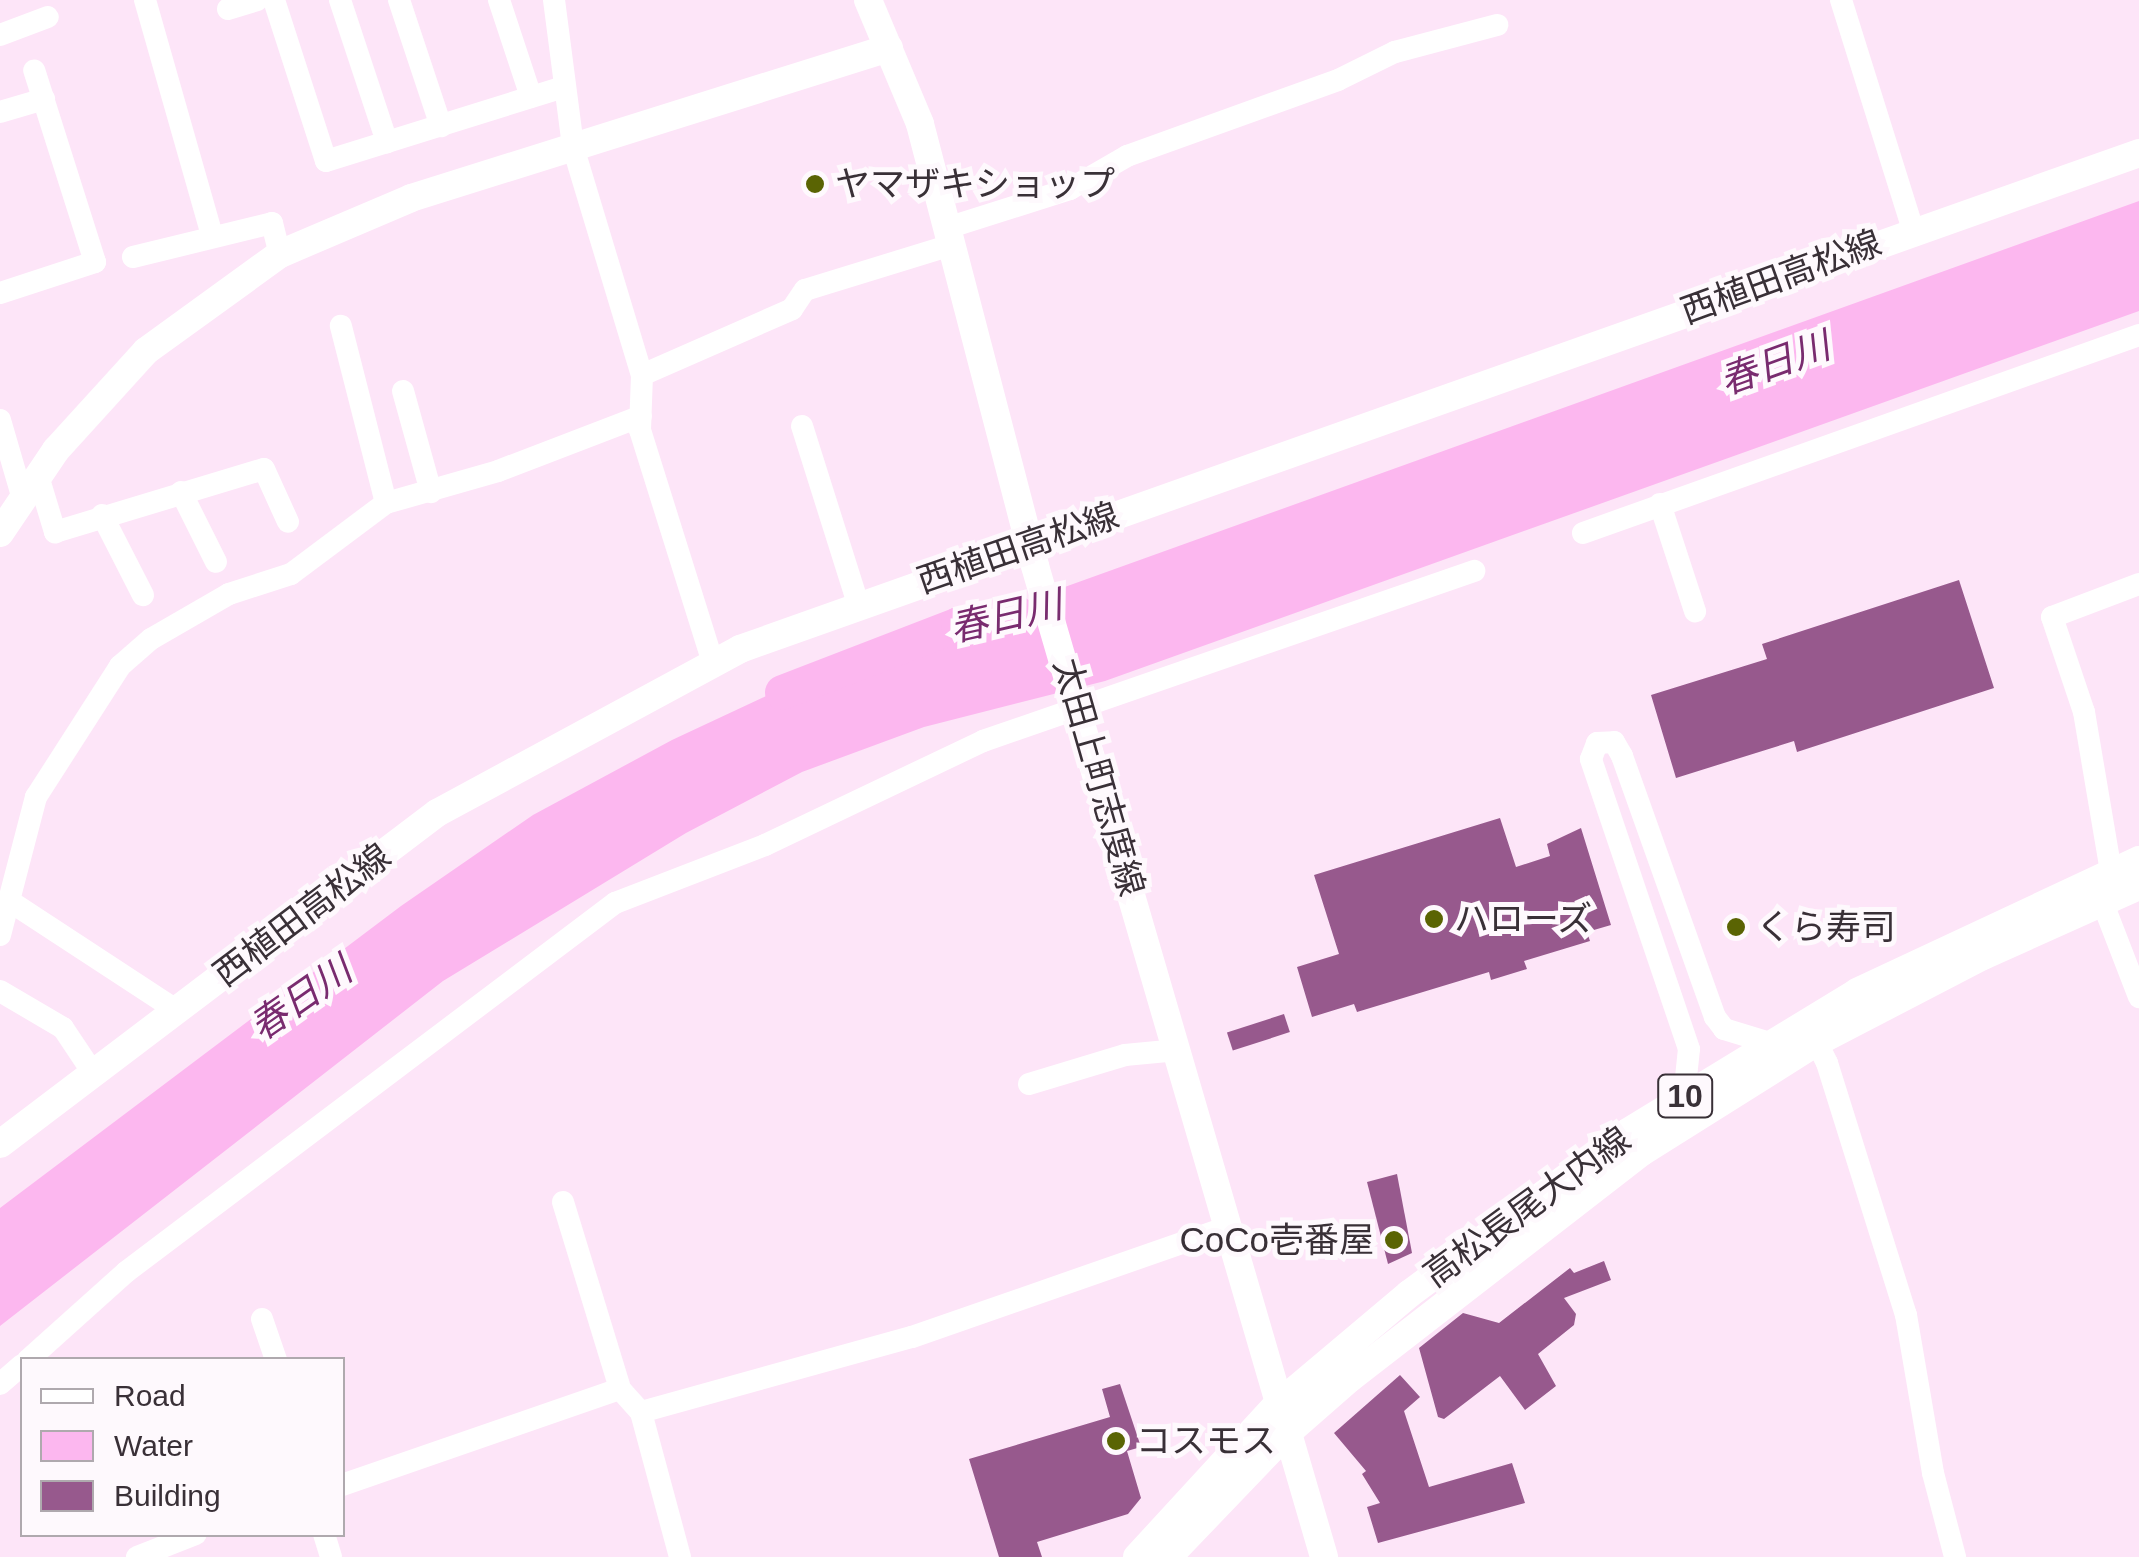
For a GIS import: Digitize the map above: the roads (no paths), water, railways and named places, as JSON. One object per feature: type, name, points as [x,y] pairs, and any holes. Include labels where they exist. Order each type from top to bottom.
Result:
[{"type":"main road","name":"太田上町志度線","points":[[868,0],[920,124],[1033,556],[1178,1050],[1276,1406],[1324,1557]]},
{"type":"main road","points":[[0,532],[31,488],[146,351],[280,254],[361,216],[889,48]]},
{"type":"main road","name":"西植田高松線","points":[[0,1144],[437,814],[713,663],[858,604],[1033,556],[1914,230],[2139,153]]},
{"type":"main road","name":"高松長尾大内線","points":[[1168,1557],[1285,1435],[1532,1231],[1642,1152],[1811,1031],[2139,860]]},
{"type":"main road","name":"高松長尾大内線","points":[[1136,1557],[1276,1406],[1518,1210],[1684,1097],[1770,1042],[1811,1031],[2139,886]]},
{"type":"street","points":[[146,0],[212,236]]},
{"type":"street","points":[[228,9],[257,0]]},
{"type":"street","points":[[274,0],[326,162],[564,87]]},
{"type":"street","points":[[340,0],[387,142]]},
{"type":"street","points":[[399,0],[441,126]]},
{"type":"street","points":[[499,0],[531,97]]},
{"type":"street","points":[[554,0],[573,147],[642,375],[641,416],[713,663]]},
{"type":"street","points":[[1841,0],[1914,230]]},
{"type":"street","points":[[0,35],[48,16]]},
{"type":"street","points":[[642,375],[792,309],[806,290],[1070,189],[1128,156],[1338,80],[1396,52],[1497,26]]},
{"type":"street","points":[[0,293],[96,262],[34,70]]},
{"type":"street","points":[[0,112],[44,99]]},
{"type":"street","points":[[133,257],[272,222],[280,254]]},
{"type":"street","points":[[341,326],[386,503]]},
{"type":"street","points":[[1583,533],[2139,335]]},
{"type":"street","points":[[403,391],[431,492]]},
{"type":"street","points":[[0,935],[36,797],[120,666],[151,639],[230,594],[292,574],[386,503],[431,492],[641,416]]},
{"type":"street","points":[[0,420],[56,532],[264,469]]},
{"type":"street","points":[[802,426],[858,604]]},
{"type":"street","points":[[258,445],[264,469],[288,522]]},
{"type":"street","points":[[181,492],[216,562]]},
{"type":"street","points":[[1660,504],[1695,611]]},
{"type":"street","points":[[102,515],[143,595]]},
{"type":"street","points":[[31,1357],[126,1272],[615,903],[765,845],[932,761],[1474,571]]},
{"type":"street","points":[[2139,584],[2052,617],[2084,712],[2112,871],[2102,901],[2139,998]]},
{"type":"street","points":[[1684,1097],[1689,1049],[1590,759],[1597,743],[1614,742],[1622,756],[1715,1018],[1724,1029],[1770,1042]]},
{"type":"street","points":[[11,902],[176,1010]]},
{"type":"street","points":[[0,990],[63,1028],[93,1074]]},
{"type":"street","points":[[1811,1031],[1906,1315],[1955,1557]]},
{"type":"street","points":[[1029,1084],[1125,1055],[1178,1050]]},
{"type":"street","points":[[563,1202],[620,1389],[642,1412],[680,1557]]},
{"type":"street","points":[[642,1412],[912,1336],[1227,1227]]},
{"type":"street","points":[[262,1320],[275,1357]]},
{"type":"street","points":[[0,1384],[20,1366]]},
{"type":"street","points":[[345,1484],[620,1389]]},
{"type":"street","points":[[137,1557],[188,1537]]},
{"type":"water","points":[[2139,201],[2139,311],[1105,681],[924,727],[802,772],[686,833],[443,981],[0,1326],[0,1208],[401,906],[533,815],[672,740],[781,689]]},
{"type":"waterway","name":"春日川","points":[[782,692],[958,624],[1016,612]]},
{"type":"place","name":"ヤマザキショップ","points":[[815,184]]},
{"type":"place","name":"ハローズ","points":[[1434,919]]},
{"type":"place","name":"くら寿司","points":[[1736,927]]},
{"type":"place","name":"CoCo壱番屋","points":[[1394,1240]]},
{"type":"place","name":"コスモス","points":[[1116,1441]]}]
